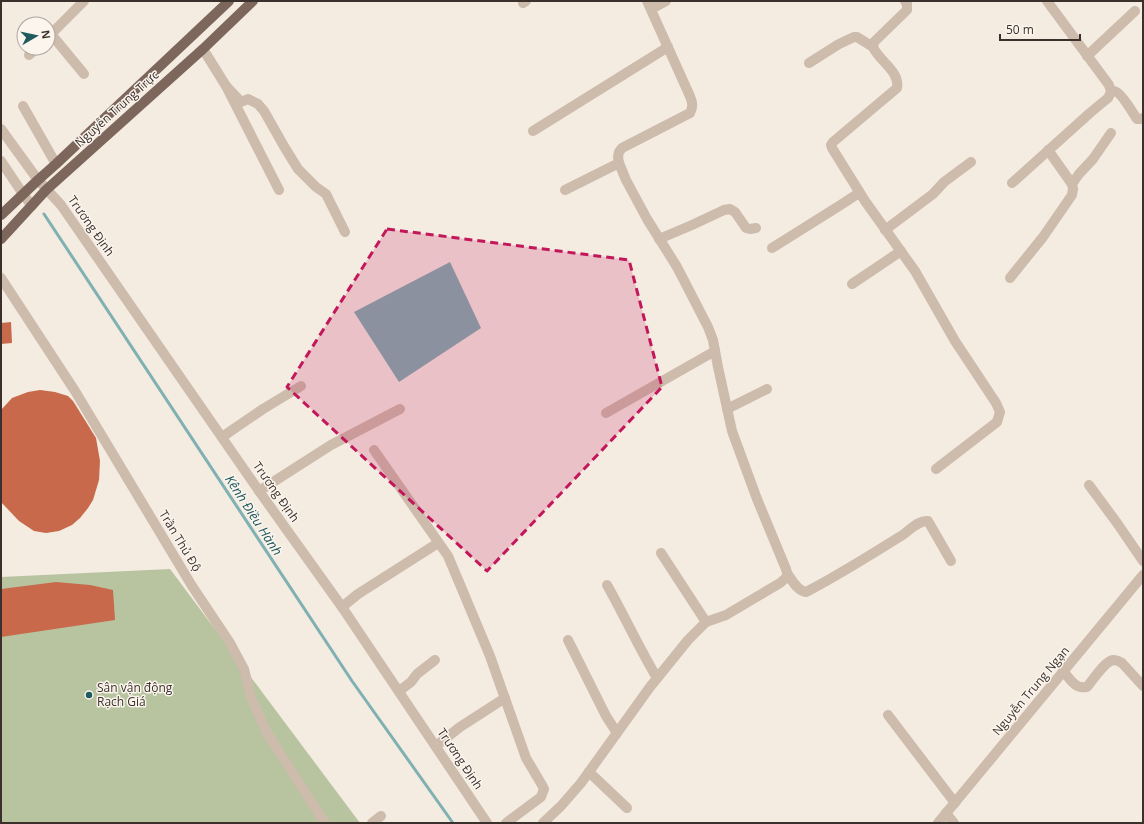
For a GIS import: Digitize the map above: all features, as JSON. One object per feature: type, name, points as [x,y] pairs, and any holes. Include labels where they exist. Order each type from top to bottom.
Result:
[{"type":"main road","name":"Nguyễn Trung Trực","points":[[1,215],[229,1]]},
{"type":"main road","name":"Nguyễn Trung Trực","points":[[1,239],[46,190],[203,49],[254,1]]},
{"type":"street","points":[[56,28],[84,1]]},
{"type":"street","points":[[666,1],[649,5],[692,101],[692,109],[690,113],[622,148],[619,152],[619,162],[628,185],[677,267],[708,327],[713,340],[732,431],[757,500],[787,573],[798,589],[802,592],[806,592],[863,560],[925,520],[928,521],[951,561]]},
{"type":"street","points":[[873,47],[874,42],[907,10],[907,4],[905,1]]},
{"type":"street","points":[[1012,183],[1108,98],[1111,92],[1109,85],[1047,1]]},
{"type":"street","points":[[1087,56],[1136,11]]},
{"type":"street","points":[[809,63],[839,44],[857,37],[873,47],[875,52],[885,61],[897,79],[897,88],[853,124],[831,145],[859,193],[915,271],[955,341],[996,403],[1000,412],[997,422],[936,469]]},
{"type":"street","points":[[56,43],[84,74]]},
{"type":"street","points":[[533,131],[668,47]]},
{"type":"street","points":[[203,49],[226,86],[279,190]]},
{"type":"street","points":[[226,86],[241,102],[248,99],[258,104],[264,111],[298,169],[316,187],[326,194],[344,232]]},
{"type":"street","points":[[1111,92],[1116,91],[1120,95],[1137,119],[1143,118]]},
{"type":"street","points":[[23,106],[56,164]]},
{"type":"street","name":"Trương Định","points":[[1,129],[46,190],[62,205],[259,491],[400,691],[487,823]]},
{"type":"street","points":[[1072,184],[1111,133]]},
{"type":"street","points":[[1010,278],[1043,237],[1072,195],[1072,184],[1048,150]]},
{"type":"street","points":[[1,161],[32,206]]},
{"type":"street","points":[[565,190],[619,162]]},
{"type":"street","points":[[885,230],[933,194],[944,182],[971,162]]},
{"type":"street","points":[[772,248],[859,193]]},
{"type":"street","points":[[659,239],[724,210],[730,209],[735,212],[746,228],[756,228]]},
{"type":"street","points":[[852,284],[901,251]]},
{"type":"street","name":"Trần Thủ Độ","points":[[1,278],[75,391],[192,586],[230,643],[244,669],[251,698],[267,733],[325,823]]},
{"type":"street","points":[[606,413],[715,351]]},
{"type":"street","points":[[222,437],[301,386]]},
{"type":"street","points":[[727,409],[767,389]]},
{"type":"street","points":[[259,491],[331,445],[400,409]]},
{"type":"street","points":[[374,450],[448,556],[490,656],[526,758],[544,790],[541,797],[506,823]]},
{"type":"street","points":[[1089,485],[1143,561]]},
{"type":"street","points":[[342,607],[358,594],[438,543]]},
{"type":"street","points":[[661,554],[706,622]]},
{"type":"street","points":[[543,823],[581,783],[657,678],[688,640],[706,622],[726,615],[780,584],[787,577],[787,573]]},
{"type":"street","name":"Nguyễn Trung Ngạn","points":[[938,823],[1143,575]]},
{"type":"street","points":[[607,585],[647,662],[657,678]]},
{"type":"street","points":[[568,640],[606,716],[617,733]]},
{"type":"street","points":[[400,691],[411,682],[417,674],[435,660]]},
{"type":"street","points":[[1063,671],[1077,686],[1082,688],[1088,687],[1103,667],[1112,660],[1118,660],[1143,686]]},
{"type":"street","points":[[436,746],[460,727],[505,698]]},
{"type":"street","points":[[888,715],[955,803]]},
{"type":"street","points":[[589,772],[627,808]]},
{"type":"street","points":[[946,813],[954,823]]},
{"type":"street","points":[[372,823],[381,816]]},
{"type":"highlighted area","points":[[387,229],[629,260],[662,387],[487,571],[287,387]]},
{"type":"green space","points":[[170,569],[360,823],[1,823],[1,577]]},
{"type":"water","points":[[450,262],[481,328],[399,382],[354,312]]},
{"type":"building","points":[[11,322],[12,343],[1,344],[1,323]]},
{"type":"building","points":[[40,390],[68,396],[73,401],[96,438],[100,461],[99,480],[93,500],[88,508],[72,525],[59,531],[46,533],[34,531],[19,521],[1,502],[1,410],[12,398],[28,392]]},
{"type":"building","points":[[56,582],[90,585],[113,590],[115,620],[1,637],[1,589]]},
{"type":"waterway","name":"Kênh Điều Hành","points":[[44,214],[352,681],[453,823]]},
{"type":"place","name":"Sân vận động Rạch Giá","points":[[89,695]]}]
